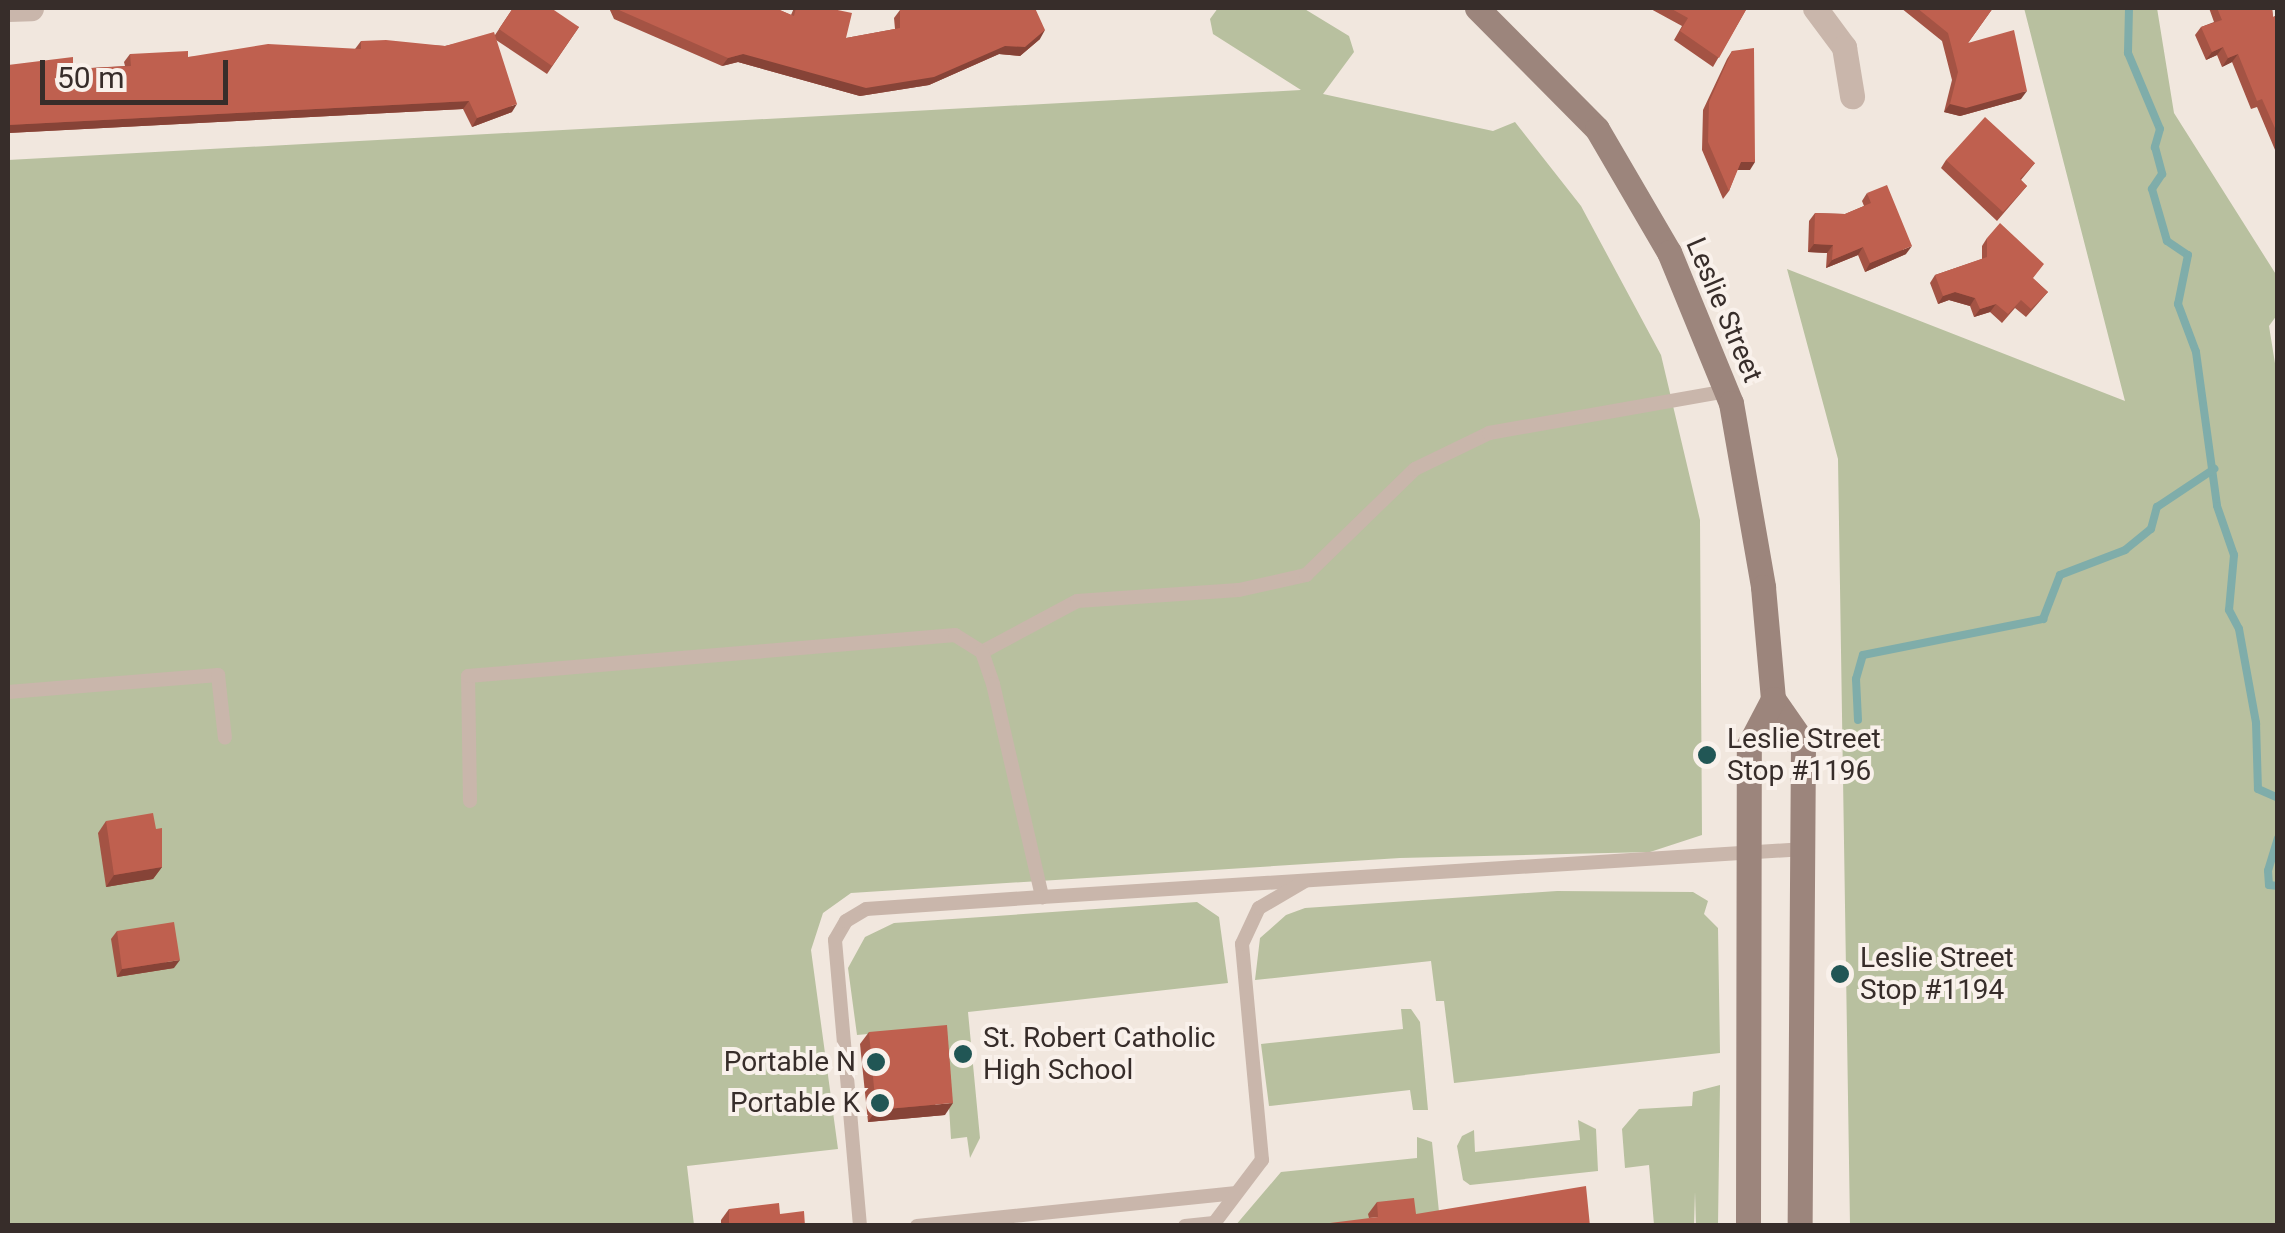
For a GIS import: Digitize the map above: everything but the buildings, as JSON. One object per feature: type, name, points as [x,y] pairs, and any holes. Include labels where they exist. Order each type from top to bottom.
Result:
[{"type":"main road","name":"Leslie Street","points":[[1477,8],[1597,128],[1669,252],[1726,391],[1763,587],[1773,699],[1803,742],[1800,1226]]},
{"type":"main road","points":[[1748,1226],[1750,745],[1773,699]]},
{"type":"street","points":[[8,9],[31,8]]},
{"type":"street","points":[[1815,8],[1844,47],[1852,96]]},
{"type":"lane","points":[[982,652],[1077,601],[1239,590],[1306,575],[1414,469],[1489,433],[1726,391]]},
{"type":"lane","points":[[470,801],[468,676],[926,634],[955,635],[982,652],[1030,824],[1042,897]]},
{"type":"lane","points":[[8,692],[218,675],[225,738]]},
{"type":"lane","points":[[860,1226],[834,953],[846,921],[866,909],[1334,874],[1804,850]]},
{"type":"lane","points":[[1186,1226],[1213,1224],[1262,1160],[1242,973],[1244,934],[1273,895],[1334,874]]},
{"type":"lane","points":[[916,1226],[1236,1194]]},
{"type":"green space","points":[[1218,8],[1303,8],[1349,36],[1354,52],[1323,94],[1493,131],[1515,122],[1581,206],[1661,355],[1700,520],[1702,835],[1650,852],[1400,858],[851,893],[823,913],[811,950],[838,1149],[687,1166],[694,1225],[8,1226],[8,160],[1301,90],[1213,34],[1210,19]]},
{"type":"green space","points":[[2024,8],[2157,8],[2174,113],[2277,276],[2277,315],[2269,326],[2278,382],[2277,1225],[1850,1225],[1838,459],[1787,269],[2125,401]]},
{"type":"green space","points":[[1557,891],[1693,892],[1708,901],[1704,914],[1718,928],[1720,1053],[1454,1083],[1444,1001],[1436,1001],[1431,961],[1255,980],[1260,938],[1286,915],[1305,908]]},
{"type":"green space","points":[[1197,902],[1219,917],[1228,983],[968,1012],[980,1138],[970,1158],[967,1137],[951,1139],[944,1027],[857,1035],[848,968],[865,937],[894,923]]},
{"type":"green space","points":[[1401,1009],[1411,1009],[1420,1022],[1428,1110],[1413,1110],[1410,1090],[1269,1106],[1261,1044],[1403,1029]]},
{"type":"green space","points":[[1720,1085],[1718,1225],[1696,1225],[1695,1192],[1694,1225],[1654,1225],[1649,1165],[1625,1168],[1622,1129],[1639,1109],[1692,1106],[1693,1092]]},
{"type":"green space","points":[[1578,1120],[1596,1129],[1598,1171],[1470,1185],[1463,1180],[1457,1146],[1462,1136],[1474,1130],[1475,1152],[1580,1140]]},
{"type":"green space","points":[[1417,1137],[1432,1142],[1440,1222],[1369,1214],[1369,1225],[1235,1226],[1281,1172],[1417,1158]]},
{"type":"waterway","points":[[2129,8],[2128,53],[2160,129],[2155,147],[2162,174],[2152,189],[2167,241],[2188,255],[2178,304],[2196,352],[2217,506],[2234,555],[2229,610],[2239,629],[2256,723],[2258,789],[2278,798]]},
{"type":"waterway","points":[[1858,720],[1856,679],[1863,655],[2043,619],[2060,575],[2125,550],[2151,529],[2157,507],[2214,469]]},
{"type":"waterway","points":[[2278,838],[2268,871],[2269,885],[2278,886]]},
{"type":"place","name":"Leslie Street Stop #1196","points":[[1707,755]]},
{"type":"place","name":"Leslie Street Stop #1194","points":[[1840,974]]},
{"type":"place","name":"St. Robert Catholic High School","points":[[963,1054]]},
{"type":"place","name":"Portable N","points":[[876,1062]]},
{"type":"place","name":"Portable K","points":[[880,1103]]}]
